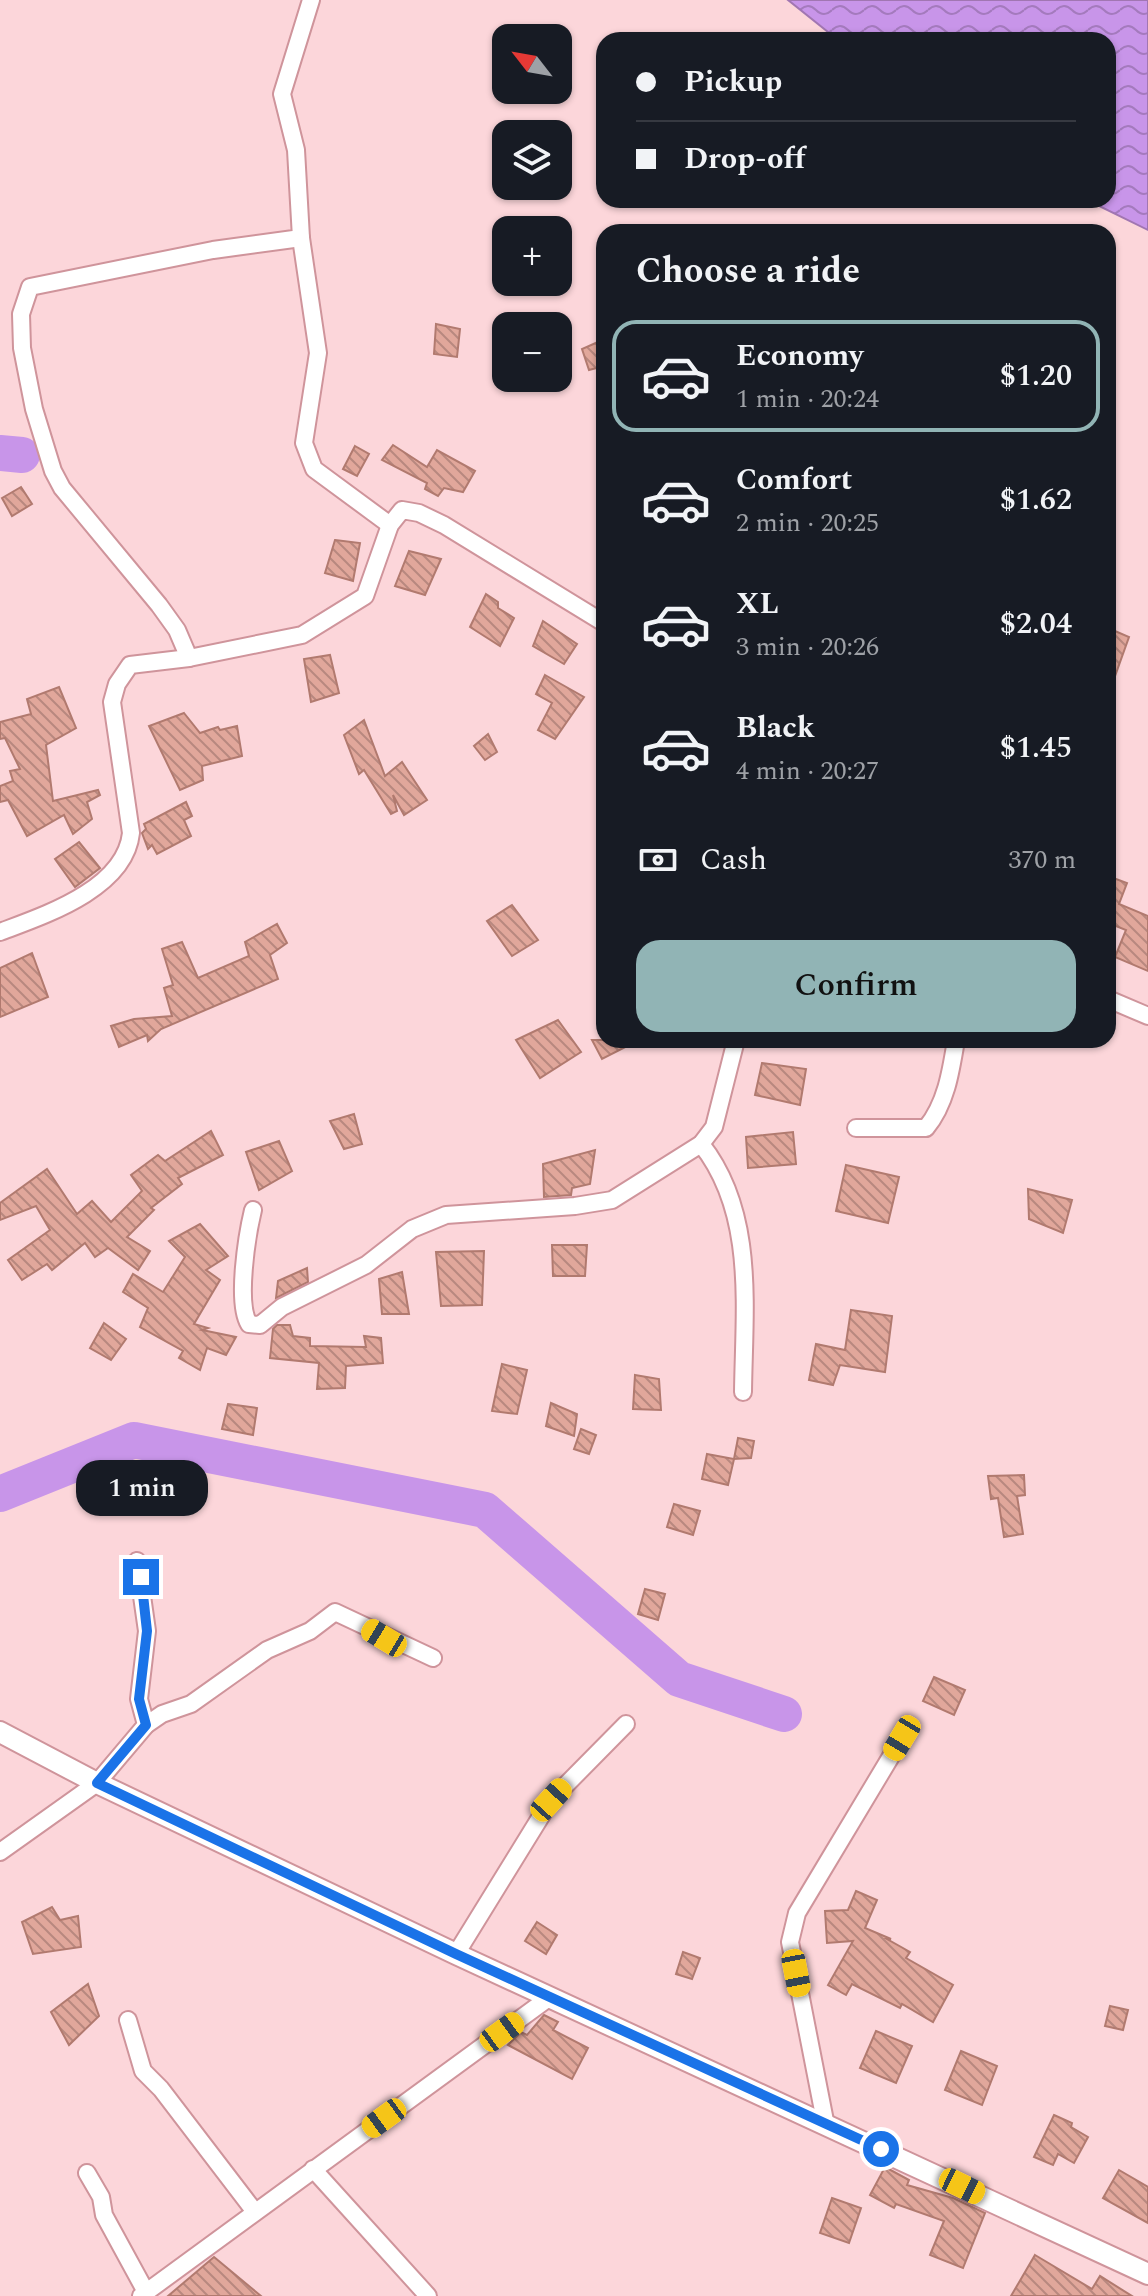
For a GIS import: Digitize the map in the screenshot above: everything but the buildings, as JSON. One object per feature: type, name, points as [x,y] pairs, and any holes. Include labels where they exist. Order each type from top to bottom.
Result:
[{"type":"street","points":[[311,0],[282,94],[296,150],[301,238],[318,353],[304,443],[314,469],[390,525]]},
{"type":"street","points":[[189,658],[177,630],[159,605],[62,488],[53,471],[34,409],[22,348],[21,314],[30,287],[213,250],[301,238]]},
{"type":"street","points":[[0,932],[65,908],[123,860],[129,849],[131,833],[113,715],[117,684],[130,665],[189,658],[302,635],[365,596],[377,572],[390,525],[402,510],[419,513],[596,618]]},
{"type":"street","points":[[1116,1002],[1148,1016]]},
{"type":"street","points":[[253,1210],[246,1246],[243,1314],[249,1324],[260,1325],[282,1307],[366,1265],[412,1229],[446,1215],[575,1206],[612,1200],[701,1144],[714,1127],[734,1048]]},
{"type":"street","points":[[856,1128],[926,1128],[937,1115],[954,1048]]},
{"type":"street","points":[[701,1144],[726,1182],[743,1256],[743,1392]]},
{"type":"street","points":[[137,1561],[147,1631],[139,1699],[146,1725]]},
{"type":"street","points":[[0,1852],[97,1783],[146,1725],[162,1714],[191,1704],[267,1650],[310,1631],[335,1612],[433,1658]]},
{"type":"street","points":[[456,1954],[551,1800],[626,1724]]},
{"type":"street","points":[[0,1732],[97,1783],[456,1954],[826,2126],[908,2160],[1148,2274]]},
{"type":"street","points":[[826,2126],[790,1942],[797,1913],[902,1738]]},
{"type":"street","points":[[87,2173],[101,2197],[104,2215],[144,2294],[550,1997]]},
{"type":"street","points":[[128,2020],[143,2071],[161,2089],[255,2212]]},
{"type":"street","points":[[313,2169],[428,2296]]},
{"type":"water","points":[[788,0],[1148,0],[1148,230],[1103,208],[1116,208],[1116,32],[828,32]]},
{"type":"waterway","points":[[0,453],[22,455]]},
{"type":"waterway","points":[[0,1494],[134,1440],[485,1510],[679,1679],[784,1714]]},
{"type":"route","points":[[141,1577],[147,1631],[139,1699],[146,1725],[97,1783],[456,1954],[881,2149]]}]
